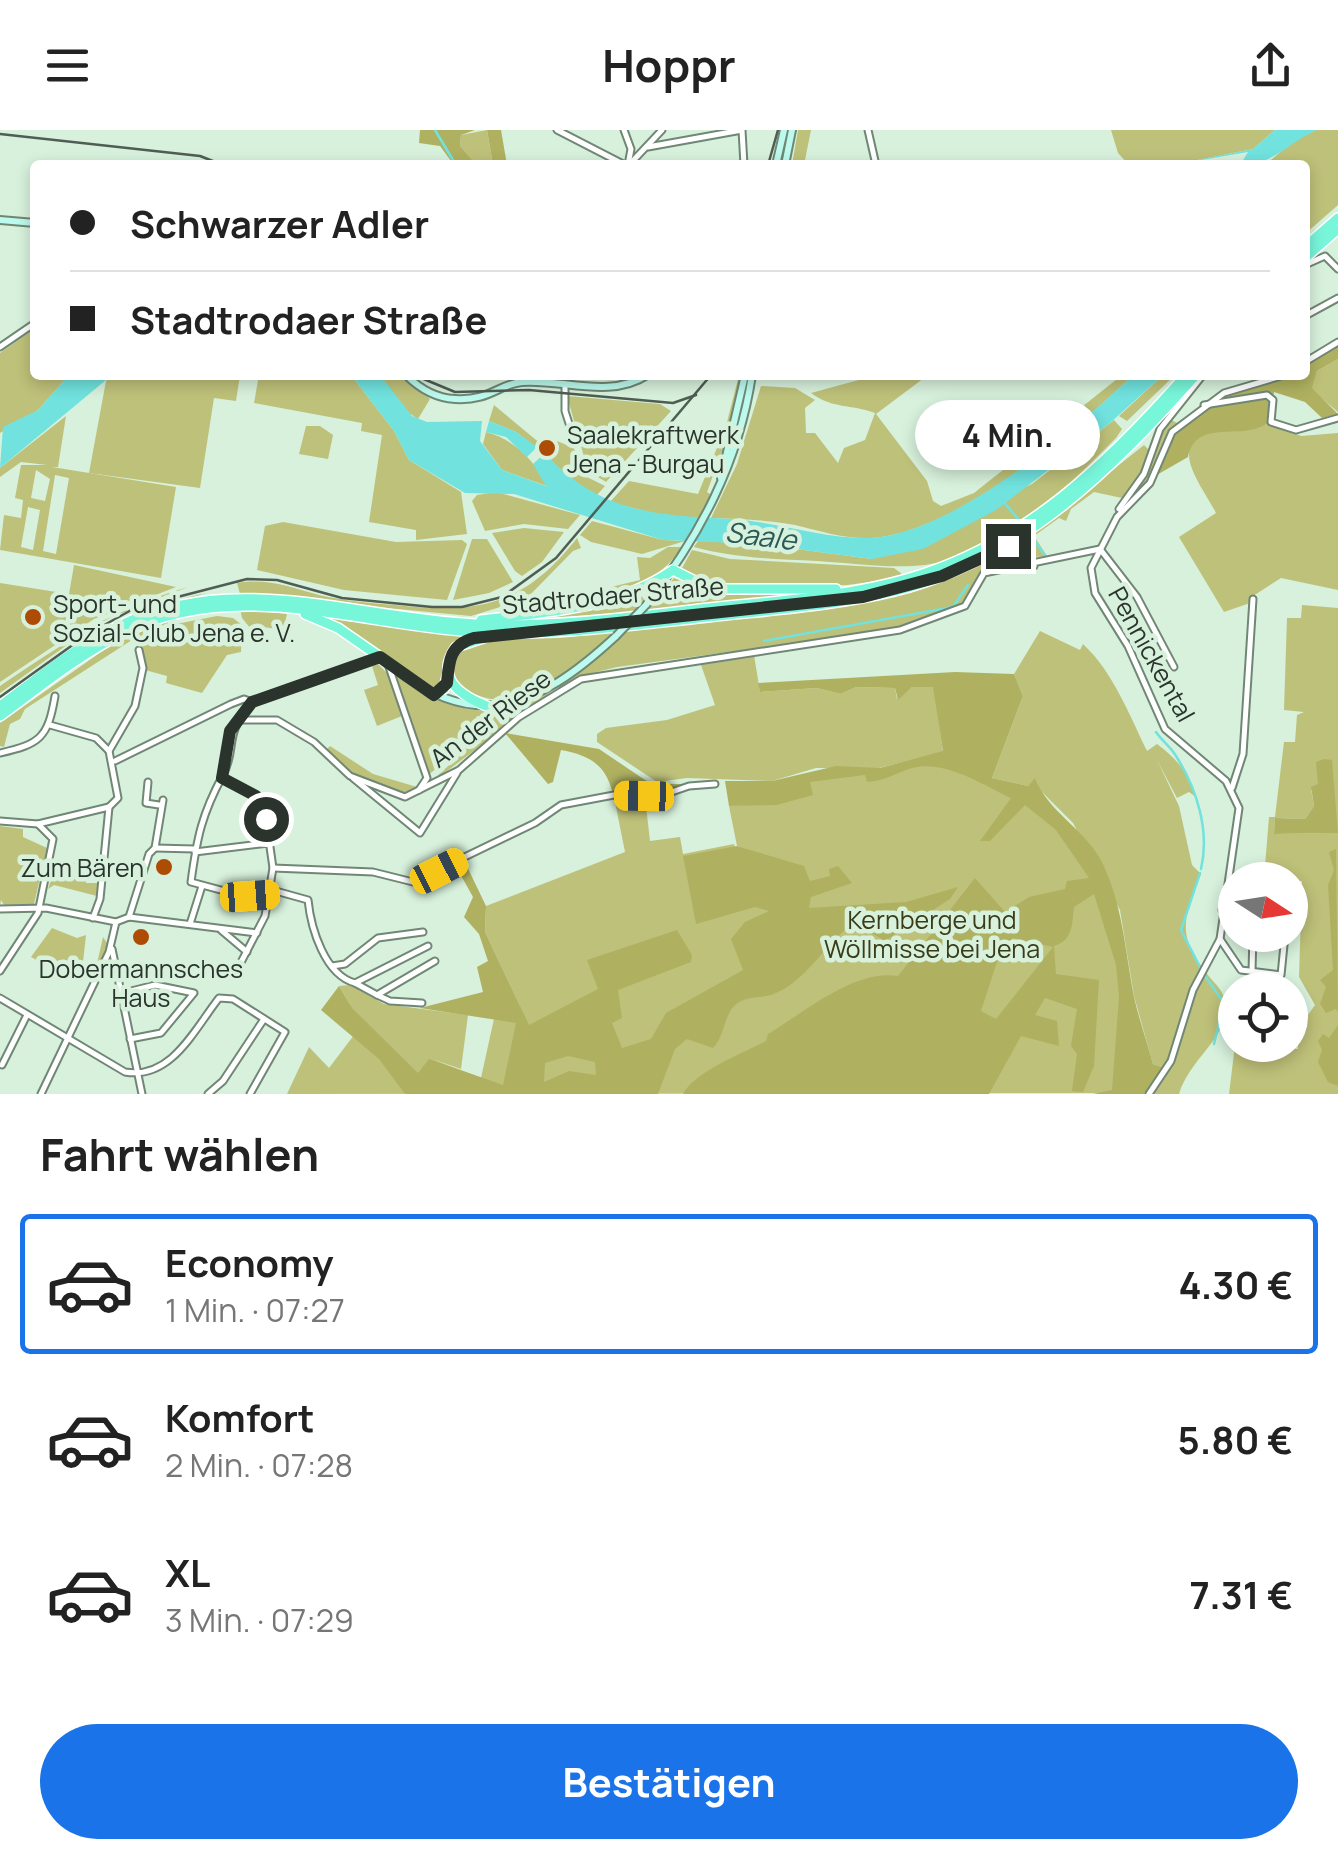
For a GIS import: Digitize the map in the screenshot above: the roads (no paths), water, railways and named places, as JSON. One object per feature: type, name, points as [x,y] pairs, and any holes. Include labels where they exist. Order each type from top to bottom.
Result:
[{"type":"main road","points":[[777,160],[784,130]]},
{"type":"main road","points":[[786,160],[792,130]]},
{"type":"main road","points":[[1310,243],[1338,218]]},
{"type":"main road","points":[[0,220],[30,223]]},
{"type":"main road","points":[[1310,256],[1338,229]]},
{"type":"main road","points":[[413,380],[430,393],[455,399],[486,398],[515,383],[534,380]]},
{"type":"main road","points":[[545,380],[615,386],[632,380]]},
{"type":"main road","points":[[288,608],[338,628],[434,695],[490,707],[524,701],[550,689],[616,636],[646,605],[683,555],[713,502],[738,438],[747,380]]},
{"type":"main road","name":"Stadtrodaer Straße","points":[[0,706],[118,626],[204,598],[278,598],[460,623],[576,622],[854,590],[945,566],[1015,537],[1090,475],[1181,380]]},
{"type":"main road","name":"Stadtrodaer Straße","points":[[0,716],[90,652],[148,622],[216,606],[288,608],[425,628],[506,633],[658,622],[863,597],[942,576],[1015,537],[1104,473],[1195,380]]},
{"type":"main road","points":[[672,570],[711,589],[854,590]]},
{"type":"main road","points":[[460,623],[568,610],[641,590],[672,570]]},
{"type":"main road","points":[[434,695],[444,689],[448,660],[460,644],[506,633]]},
{"type":"main road","points":[[448,676],[457,691],[490,707]]},
{"type":"street","points":[[556,130],[617,160]]},
{"type":"street","points":[[624,130],[630,149],[628,160]]},
{"type":"street","points":[[633,160],[662,130]]},
{"type":"street","points":[[648,147],[742,130],[744,160]]},
{"type":"street","points":[[868,130],[875,160]]},
{"type":"street","points":[[1310,260],[1324,256],[1338,270]]},
{"type":"street","points":[[1310,313],[1338,298]]},
{"type":"street","points":[[0,346],[30,326]]},
{"type":"street","points":[[1310,359],[1338,342]]},
{"type":"street","points":[[1015,537],[1034,566],[1100,549],[1144,474],[1160,428],[1196,380]]},
{"type":"street","points":[[1116,516],[1150,482],[1172,432],[1224,393],[1268,380]]},
{"type":"street","points":[[565,384],[565,411],[573,436]]},
{"type":"street","points":[[1204,405],[1267,395],[1273,400],[1271,422],[1288,430],[1338,418]]},
{"type":"street","points":[[1100,549],[1137,598],[1174,667]]},
{"type":"street","name":"Pennickental","points":[[1100,549],[1092,568],[1095,593],[1128,646],[1158,717],[1165,729],[1232,788]]},
{"type":"street","name":"An der Riese","points":[[417,792],[459,770],[519,716],[581,679],[900,630],[965,606],[982,575],[1034,566]]},
{"type":"street","points":[[1232,862],[1239,825],[1232,788],[1244,754],[1252,599]]},
{"type":"street","points":[[110,751],[134,706],[143,668],[139,650]]},
{"type":"street","points":[[114,762],[248,701],[384,661],[428,778],[417,792],[405,798],[350,776]]},
{"type":"street","points":[[0,753],[31,745],[50,725],[55,696]]},
{"type":"street","points":[[248,701],[230,731],[222,778],[204,808],[191,882],[269,903]]},
{"type":"street","points":[[238,720],[278,720],[314,742],[420,834],[459,770]]},
{"type":"street","points":[[0,821],[38,824],[108,807],[118,798],[110,751],[96,738],[50,725]]},
{"type":"street","points":[[222,778],[256,796],[273,868],[269,903],[238,970]]},
{"type":"street","points":[[129,918],[149,854],[155,848],[161,803],[146,804],[148,782]]},
{"type":"street","points":[[273,868],[373,872],[413,882],[535,823],[561,805],[614,795],[662,796],[715,784]]},
{"type":"street","points":[[93,918],[100,899],[108,807]]},
{"type":"street","points":[[0,971],[39,908],[54,839],[38,824]]},
{"type":"street","points":[[155,848],[195,851],[269,843]]},
{"type":"street","points":[[190,924],[202,886]]},
{"type":"street","points":[[250,896],[272,892],[308,900],[312,924],[332,966],[345,980],[390,1001],[422,1003]]},
{"type":"street","points":[[0,910],[39,908],[116,922],[129,918],[257,933]]},
{"type":"street","points":[[41,1094],[111,946],[116,922]]},
{"type":"street","points":[[219,928],[246,952]]},
{"type":"street","points":[[332,966],[345,964],[378,938],[423,932]]},
{"type":"street","points":[[1150,1094],[1171,1061],[1193,990],[1218,943]]},
{"type":"street","points":[[111,946],[142,1094]]},
{"type":"street","points":[[355,983],[428,946]]},
{"type":"street","points":[[1226,952],[1232,964],[1251,972],[1256,963],[1255,952]]},
{"type":"street","points":[[377,995],[435,961]]},
{"type":"street","points":[[123,992],[155,984],[194,993],[161,1034],[130,1038]]},
{"type":"street","points":[[0,998],[125,1072],[138,1074],[163,1068],[220,998],[233,998],[285,1032],[250,1094]]},
{"type":"street","points":[[2,1064],[27,1015]]},
{"type":"street","points":[[208,1094],[223,1081],[264,1019]]},
{"type":"water","points":[[1275,130],[1316,130],[1266,160],[1243,160],[1248,152],[1197,160],[1253,149]]},
{"type":"water","points":[[65,380],[106,380],[0,468],[3,427],[38,410]]},
{"type":"water","name":"Saale","points":[[355,380],[384,380],[412,416],[427,422],[482,421],[480,441],[502,470],[546,486],[533,464],[545,453],[586,488],[630,507],[866,538],[899,533],[971,501],[1044,451],[1127,380],[1157,380],[1110,423],[996,510],[923,549],[872,559],[759,544],[663,540],[514,494],[465,493],[409,460],[394,431]]},
{"type":"water","points":[[489,421],[516,432],[537,447],[527,457],[506,437],[486,432]]},
{"type":"waterway","points":[[435,130],[453,160]]},
{"type":"waterway","points":[[1003,501],[1018,519]]},
{"type":"waterway","points":[[1032,537],[1046,557]]},
{"type":"waterway","points":[[764,641],[953,607],[968,585]]},
{"type":"waterway","points":[[1156,732],[1176,756],[1196,796],[1203,825],[1201,869]]},
{"type":"waterway","points":[[1200,873],[1181,930],[1201,969]]},
{"type":"waterway","points":[[1205,976],[1224,1003],[1214,1044]]},
{"type":"tram line","points":[[769,160],[778,130]]},
{"type":"tram line","points":[[0,134],[210,160]]},
{"type":"tram line","points":[[426,380],[455,392],[529,390],[673,403],[696,395]]},
{"type":"tram line","points":[[0,697],[88,634],[135,608],[247,579],[277,580],[342,598],[432,607],[462,607],[502,597],[556,558],[707,380]]},
{"type":"place","name":"Saalekraftwerk Jena - Burgau","points":[[547,448]]},
{"type":"place","name":"Sport- und Sozial-Club Jena e. V.","points":[[33,617]]},
{"type":"place","name":"Zum Bären","points":[[164,867]]},
{"type":"place","name":"Dobermannsches Haus","points":[[141,937]]},
{"type":"park label","name":"Kernberge und Wöllmisse bei Jena","points":[[932,934]]}]
